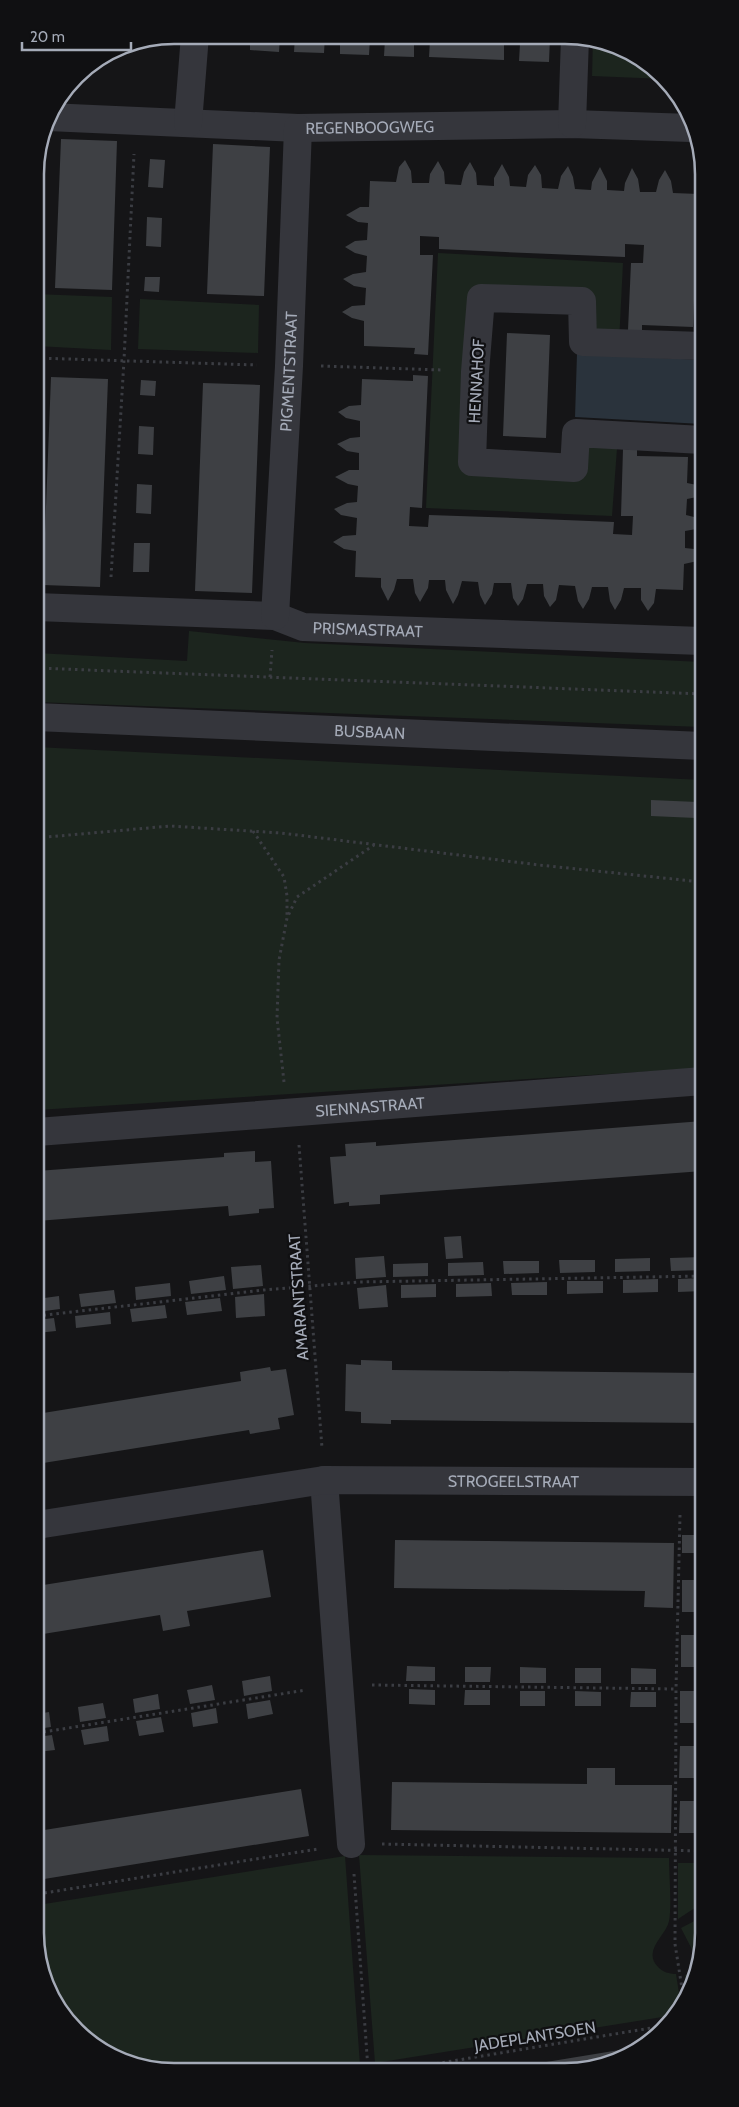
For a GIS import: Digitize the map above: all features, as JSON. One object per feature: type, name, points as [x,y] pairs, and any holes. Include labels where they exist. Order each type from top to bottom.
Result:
[{"type":"street","points":[[188,123],[194,44]]},
{"type":"street","points":[[572,124],[574,44]]},
{"type":"street","name":"REGENBOOGWEG","points":[[56,117],[298,128],[572,124],[686,128]]},
{"type":"street","name":"PIGMENTSTRAAT","points":[[275,616],[289,366],[298,128]]},
{"type":"street","name":"HENNAHOF","points":[[695,346],[583,342],[582,301],[481,298],[475,372],[472,462],[574,468],[576,433],[695,440]]},
{"type":"street","name":"PRISMASTRAAT","points":[[44,607],[275,616],[303,627],[695,641]]},
{"type":"street","name":"BUSBAAN","points":[[44,717],[695,746]]},
{"type":"street","name":"SIENNASTRAAT","points":[[44,1131],[695,1082]]},
{"type":"street","points":[[324,1480],[351,1844]]},
{"type":"street","name":"STROGEELSTRAAT","points":[[44,1524],[324,1480],[692,1482]]},
{"type":"path","points":[[109,610],[124,360],[135,121]]},
{"type":"path","points":[[44,668],[695,694]]},
{"type":"path","points":[[44,837],[170,826],[253,831],[695,881]]},
{"type":"path","points":[[253,831],[284,877],[287,896],[287,918]]},
{"type":"path","points":[[287,918],[297,897],[376,844]]},
{"type":"path","name":"AMARANTSTRAAT","points":[[287,918],[279,960],[277,1018],[291,1112],[310,1286],[324,1480]]},
{"type":"path","points":[[44,1315],[359,1282],[695,1276]]},
{"type":"path","points":[[682,1989],[674,1944],[676,1689],[692,1482]]},
{"type":"path","points":[[351,1844],[368,2063]]},
{"type":"path","name":"JADEPLANTSOEN","points":[[440,2063],[655,2027]]},
{"type":"shaded area","points":[[593,47],[623,57],[654,79],[592,76]]},
{"type":"shaded area","points":[[438,253],[623,263],[619,343],[583,342],[582,302],[481,298],[472,461],[573,468],[576,433],[618,435],[612,516],[426,508]]},
{"type":"shaded area","points":[[44,294],[112,297],[111,350],[44,346]]},
{"type":"shaded area","points":[[140,299],[259,305],[258,353],[138,349]]},
{"type":"shaded area","points":[[577,354],[695,360],[695,424],[575,417]]},
{"type":"shaded area","points":[[189,631],[305,643],[695,662],[695,727],[44,702],[44,653],[187,661]]},
{"type":"shaded area","points":[[44,747],[695,780],[695,1069],[44,1110]]},
{"type":"shaded area","points":[[359,1855],[669,1858],[670,1915],[667,1927],[656,1943],[653,1955],[654,1961],[660,1969],[676,1974],[679,1995],[665,2017],[375,2063]]},
{"type":"shaded area","points":[[345,1856],[360,2063],[157,2062],[140,2059],[109,2046],[82,2025],[57,1991],[46,1958],[44,1904]]},
{"type":"shaded area","points":[[678,1863],[695,1863],[695,1908],[678,1919]]},
{"type":"shaded area","points":[[695,1921],[694,1952],[681,1928]]},
{"type":"building","points":[[250,44],[280,44],[279,52],[250,50]]},
{"type":"building","points":[[294,44],[325,44],[324,53],[294,52]]},
{"type":"building","points":[[340,44],[370,44],[369,55],[340,54]]},
{"type":"building","points":[[385,44],[414,44],[414,57],[384,56]]},
{"type":"building","points":[[430,44],[504,44],[504,60],[429,57]]},
{"type":"building","points":[[520,44],[550,44],[549,62],[519,61]]},
{"type":"building","points":[[61,139],[117,141],[112,290],[55,288]]},
{"type":"building","points":[[213,144],[270,147],[264,296],[207,294]]},
{"type":"building","points":[[150,159],[165,160],[163,188],[148,187]]},
{"type":"building","points":[[405,160],[411,171],[412,183],[429,183],[430,174],[438,161],[444,172],[445,184],[461,185],[464,172],[470,162],[476,173],[477,185],[494,186],[494,178],[502,164],[509,177],[510,186],[526,187],[528,175],[535,165],[541,175],[542,188],[558,189],[561,176],[568,166],[573,177],[575,189],[591,190],[592,182],[600,167],[607,181],[607,190],[624,191],[625,183],[632,168],[638,179],[640,192],[656,192],[659,180],[665,170],[671,181],[673,193],[695,194],[695,301],[693,327],[642,325],[642,331],[628,330],[631,263],[643,263],[644,245],[625,244],[625,257],[439,249],[439,237],[420,236],[420,255],[433,255],[428,355],[414,354],[415,348],[364,346],[364,321],[352,318],[342,312],[352,306],[365,305],[366,288],[354,286],[343,279],[353,274],[366,272],[367,256],[355,253],[345,247],[355,241],[367,240],[368,223],[358,222],[346,215],[360,207],[369,207],[370,181],[396,182],[399,167]]},
{"type":"building","points":[[147,217],[162,218],[161,247],[146,246]]},
{"type":"building","points":[[145,277],[160,277],[159,292],[144,291]]},
{"type":"building","points":[[507,333],[550,335],[546,438],[503,436]]},
{"type":"building","points":[[413,375],[428,376],[422,508],[410,507],[409,526],[428,527],[429,515],[515,518],[614,522],[613,534],[632,535],[633,516],[621,516],[623,449],[637,450],[637,456],[688,457],[687,483],[695,485],[695,497],[687,499],[686,515],[695,517],[695,529],[685,531],[685,548],[695,550],[695,562],[684,564],[683,590],[656,589],[654,603],[648,611],[641,600],[641,588],[624,588],[621,600],[615,610],[610,601],[608,587],[592,587],[589,599],[583,609],[578,601],[575,586],[559,585],[556,600],[550,607],[544,596],[543,584],[527,584],[523,599],[518,606],[513,598],[511,583],[494,583],[492,594],[485,605],[480,595],[478,582],[462,581],[453,604],[446,590],[445,580],[429,580],[428,588],[420,602],[415,593],[413,579],[397,579],[388,601],[381,587],[381,578],[355,577],[356,551],[344,549],[333,542],[343,536],[356,535],[357,518],[341,515],[334,509],[347,503],[357,502],[358,486],[348,484],[335,477],[349,470],[359,470],[359,453],[347,451],[337,444],[350,438],[360,437],[360,421],[346,418],[338,412],[349,406],[361,405],[362,379],[413,381]]},
{"type":"building","points":[[51,377],[108,379],[100,587],[44,585]]},
{"type":"building","points":[[141,380],[156,381],[155,396],[140,395]]},
{"type":"building","points":[[203,383],[260,385],[252,593],[195,591]]},
{"type":"building","points":[[139,426],[154,427],[153,455],[138,454]]},
{"type":"building","points":[[137,484],[152,485],[151,514],[136,513]]},
{"type":"building","points":[[134,543],[150,543],[149,572],[133,572]]},
{"type":"building","points":[[651,800],[695,802],[695,818],[651,816]]},
{"type":"building","points":[[695,1122],[695,1172],[380,1195],[380,1204],[349,1206],[349,1202],[334,1204],[330,1157],[346,1156],[345,1144],[376,1142],[376,1146]]},
{"type":"building","points":[[255,1151],[255,1162],[271,1161],[274,1208],[259,1209],[259,1213],[229,1216],[228,1206],[44,1220],[44,1170],[224,1157],[224,1153]]},
{"type":"building","points":[[461,1236],[463,1258],[446,1259],[444,1237]]},
{"type":"building","points":[[384,1256],[386,1277],[356,1279],[355,1258]]},
{"type":"building","points":[[695,1257],[695,1270],[671,1271],[670,1258]]},
{"type":"building","points":[[650,1258],[650,1271],[615,1272],[615,1259]]},
{"type":"building","points":[[559,1260],[595,1260],[595,1272],[560,1273]]},
{"type":"building","points":[[503,1261],[539,1261],[539,1273],[504,1274]]},
{"type":"building","points":[[483,1262],[484,1275],[448,1276],[448,1263]]},
{"type":"building","points":[[428,1263],[428,1276],[393,1277],[393,1264]]},
{"type":"building","points":[[261,1265],[263,1286],[233,1289],[231,1267]]},
{"type":"building","points":[[224,1276],[226,1290],[191,1294],[189,1281]]},
{"type":"building","points":[[695,1278],[695,1291],[678,1292],[678,1279]]},
{"type":"building","points":[[658,1279],[658,1292],[623,1293],[623,1280]]},
{"type":"building","points":[[567,1281],[603,1281],[603,1293],[567,1294]]},
{"type":"building","points":[[547,1282],[547,1295],[512,1295],[511,1283]]},
{"type":"building","points":[[170,1283],[171,1296],[136,1300],[135,1287]]},
{"type":"building","points":[[491,1283],[492,1296],[456,1297],[456,1284]]},
{"type":"building","points":[[436,1284],[436,1297],[401,1298],[401,1285]]},
{"type":"building","points":[[386,1285],[388,1307],[359,1309],[357,1288]]},
{"type":"building","points":[[114,1290],[116,1303],[81,1307],[79,1294]]},
{"type":"building","points":[[264,1294],[265,1316],[236,1318],[235,1297]]},
{"type":"building","points":[[59,1296],[60,1309],[44,1311],[44,1298]]},
{"type":"building","points":[[220,1298],[222,1311],[187,1315],[185,1302]]},
{"type":"building","points":[[165,1305],[167,1318],[132,1322],[130,1309]]},
{"type":"building","points":[[110,1312],[111,1324],[76,1328],[75,1316]]},
{"type":"building","points":[[54,1318],[56,1331],[44,1332],[44,1319]]},
{"type":"building","points":[[361,1360],[392,1361],[392,1370],[695,1373],[695,1423],[391,1420],[391,1424],[361,1423],[361,1412],[345,1411],[346,1364],[361,1365]]},
{"type":"building","points":[[270,1367],[271,1371],[286,1369],[294,1415],[278,1418],[280,1429],[250,1434],[249,1430],[44,1463],[44,1413],[241,1381],[240,1372]]},
{"type":"building","points":[[682,1535],[695,1535],[695,1553],[682,1553]]},
{"type":"building","points":[[395,1540],[674,1543],[673,1608],[644,1607],[645,1591],[394,1588]]},
{"type":"building","points":[[263,1550],[271,1597],[187,1611],[190,1626],[163,1631],[160,1615],[44,1634],[44,1585]]},
{"type":"building","points":[[682,1580],[695,1580],[695,1612],[682,1612]]},
{"type":"building","points":[[681,1635],[695,1635],[695,1667],[681,1667]]},
{"type":"building","points":[[407,1666],[435,1667],[435,1681],[406,1681]]},
{"type":"building","points":[[465,1667],[491,1667],[490,1682],[465,1682]]},
{"type":"building","points":[[520,1667],[546,1668],[546,1683],[520,1683]]},
{"type":"building","points":[[575,1668],[601,1668],[601,1683],[575,1683]]},
{"type":"building","points":[[631,1668],[656,1669],[656,1684],[631,1684]]},
{"type":"building","points":[[270,1676],[272,1691],[244,1696],[242,1681]]},
{"type":"building","points":[[212,1685],[215,1700],[190,1704],[187,1690]]},
{"type":"building","points":[[409,1689],[435,1690],[435,1705],[409,1704]]},
{"type":"building","points":[[465,1690],[490,1690],[490,1705],[464,1705]]},
{"type":"building","points":[[520,1691],[545,1691],[545,1706],[520,1706]]},
{"type":"building","points":[[575,1691],[601,1692],[601,1706],[575,1706]]},
{"type":"building","points":[[680,1691],[695,1691],[695,1723],[680,1723]]},
{"type":"building","points":[[631,1692],[656,1692],[656,1707],[630,1707]]},
{"type":"building","points":[[158,1694],[160,1709],[135,1713],[133,1699]]},
{"type":"building","points":[[270,1700],[273,1714],[248,1719],[246,1704]]},
{"type":"building","points":[[103,1703],[106,1718],[80,1722],[78,1707]]},
{"type":"building","points":[[216,1708],[218,1723],[193,1727],[191,1713]]},
{"type":"building","points":[[49,1712],[51,1727],[44,1728],[44,1713]]},
{"type":"building","points":[[161,1717],[164,1732],[139,1736],[136,1721]]},
{"type":"building","points":[[107,1726],[109,1741],[84,1745],[81,1730]]},
{"type":"building","points":[[52,1735],[55,1750],[44,1751],[44,1736]]},
{"type":"building","points":[[680,1746],[695,1746],[694,1778],[679,1778]]},
{"type":"building","points":[[587,1768],[615,1768],[615,1785],[672,1785],[671,1833],[391,1830],[392,1782],[587,1784]]},
{"type":"building","points":[[301,1789],[309,1836],[44,1879],[44,1830]]},
{"type":"building","points":[[680,1801],[694,1801],[694,1833],[679,1833]]},
{"type":"building","points":[[622,2050],[590,2061],[540,2063]]}]
